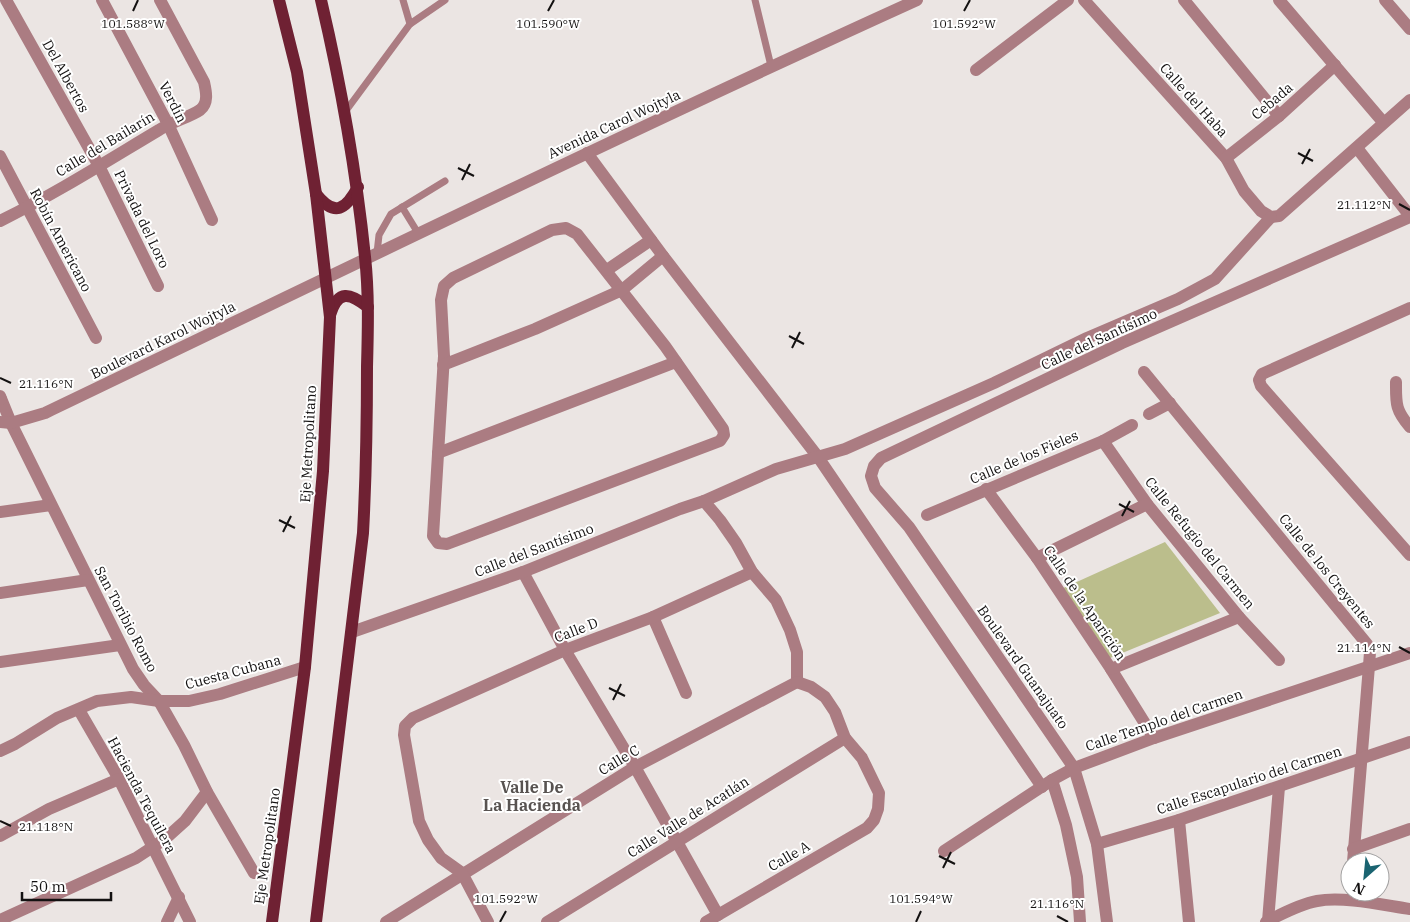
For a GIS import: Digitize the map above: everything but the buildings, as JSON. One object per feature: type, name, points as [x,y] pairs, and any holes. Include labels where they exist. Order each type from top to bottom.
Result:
[{"type":"main road","name":"Eje Metropolitano","points":[[272,922],[305,667],[323,471],[330,317],[316,194],[297,72],[279,0]]},
{"type":"main road","points":[[316,922],[363,533],[366,487],[368,307],[371,255],[339,76],[321,0]]},
{"type":"main road","points":[[316,194],[329,206],[340,208],[348,204],[358,187]]},
{"type":"main road","points":[[330,317],[337,301],[344,296],[355,297],[368,307]]},
{"type":"street","name":"Del Albertos","points":[[6,0],[99,166]]},
{"type":"street","name":"Verdín","points":[[102,0],[168,124],[212,220]]},
{"type":"street","name":"Calle del Bailarín","points":[[0,221],[27,208],[168,124],[200,110],[207,94],[204,82],[160,0]]},
{"type":"street","name":"Avenida Carol Wojtyla","points":[[326,278],[771,66],[917,0]]},
{"type":"street","points":[[976,70],[1068,0]]},
{"type":"street","name":"Calle del Haba","points":[[1084,0],[1226,158],[1244,191],[1261,211],[1275,216]]},
{"type":"street","points":[[1184,0],[1279,116]]},
{"type":"street","points":[[1279,0],[1384,122]]},
{"type":"street","points":[[1385,0],[1410,29]]},
{"type":"street","name":"Cebada","points":[[1226,158],[1279,116],[1335,66]]},
{"type":"street","name":"Calle del Santísimo","points":[[352,632],[523,572],[704,501],[776,469],[845,448],[994,383],[1087,338],[1178,300],[1215,279],[1275,216],[1410,100]]},
{"type":"street","points":[[1356,148],[1405,204],[1410,216]]},
{"type":"street","points":[[587,153],[663,256],[818,457],[1047,783],[1066,825],[1076,877],[1080,922]]},
{"type":"street","name":"Robín Americano","points":[[0,156],[96,338]]},
{"type":"street","name":"Privada del Loro","points":[[99,166],[158,286]]},
{"type":"street","name":"Calle del Santísimo","points":[[909,527],[875,488],[871,476],[874,466],[881,458],[1122,343],[1410,216]]},
{"type":"street","points":[[566,228],[577,234],[622,290],[723,429],[724,435],[720,441],[448,544],[438,543],[433,536],[443,365],[441,300],[444,286],[453,278],[552,230],[566,228]]},
{"type":"street","points":[[607,270],[652,240]]},
{"type":"street","points":[[443,365],[535,329],[622,290],[663,256]]},
{"type":"street","name":"Boulevard Karol Wojtyla","points":[[6,423],[45,413],[326,278]]},
{"type":"street","points":[[1410,308],[1262,374],[1259,380],[1261,386],[1410,555]]},
{"type":"street","points":[[438,453],[676,362]]},
{"type":"street","name":"Calle de los Creyentes","points":[[1144,372],[1367,644],[1370,652],[1353,852]]},
{"type":"street","points":[[1396,382],[1396,405],[1402,418],[1410,427]]},
{"type":"street","name":"San Toribio Romo","points":[[0,398],[6,423],[51,505],[132,669],[159,701],[207,792],[254,873]]},
{"type":"street","points":[[1149,414],[1170,404]]},
{"type":"street","name":"Calle de los Fieles","points":[[927,515],[1103,441],[1132,425]]},
{"type":"street","name":"Calle Refugio del Carmen","points":[[1103,441],[1147,504],[1239,617],[1279,660]]},
{"type":"street","name":"Calle de la Aparición","points":[[986,489],[1038,558],[1154,738]]},
{"type":"street","points":[[704,501],[736,543],[752,572],[776,600],[790,630],[797,652],[797,682],[812,687],[825,697],[835,712],[845,738]]},
{"type":"street","points":[[1038,558],[1147,504]]},
{"type":"street","points":[[0,512],[51,505]]},
{"type":"street","name":"Boulevard Guanajuato","points":[[909,527],[1074,768],[1097,844],[1107,922]]},
{"type":"street","points":[[523,572],[565,650],[635,767],[718,915]]},
{"type":"street","name":"Calle D","points":[[462,874],[441,858],[428,840],[419,821],[404,735],[405,726],[413,718],[565,650],[652,617],[752,572]]},
{"type":"street","points":[[0,593],[88,580]]},
{"type":"street","points":[[652,617],[686,693]]},
{"type":"street","points":[[1111,669],[1239,617]]},
{"type":"street","points":[[0,662],[120,645]]},
{"type":"street","name":"Calle Templo del Carmen","points":[[944,851],[1047,783],[1074,768],[1154,738],[1410,653]]},
{"type":"street","name":"Cuesta Cubana","points":[[0,751],[57,718],[97,701],[131,697],[159,701],[189,701],[220,694],[305,667]]},
{"type":"street","name":"Calle C","points":[[386,922],[635,767],[797,682]]},
{"type":"street","name":"Hacienda Tequilera","points":[[79,710],[118,779],[190,922]]},
{"type":"street","name":"Calle A","points":[[706,922],[867,828],[874,820],[878,809],[879,794],[862,758],[845,738]]},
{"type":"street","name":"Calle Valle de Acatlán","points":[[547,922],[845,738]]},
{"type":"street","name":"Calle Escapulario del Carmen","points":[[1097,844],[1179,820],[1410,742]]},
{"type":"street","points":[[0,836],[49,808],[118,779]]},
{"type":"street","points":[[1267,922],[1279,787]]},
{"type":"street","points":[[0,920],[136,858],[153,848],[185,821],[207,792]]},
{"type":"street","points":[[1179,820],[1189,922]]},
{"type":"street","points":[[1361,852],[1410,829]]},
{"type":"street","points":[[462,874],[488,922]]},
{"type":"street","points":[[167,922],[179,897]]},
{"type":"street","points":[[1267,922],[1295,908],[1317,900],[1340,897]]},
{"type":"street","points":[[1382,902],[1410,908]]},
{"type":"lane","points":[[403,0],[410,24]]},
{"type":"lane","points":[[345,112],[410,24],[445,0]]},
{"type":"lane","points":[[755,0],[771,66]]},
{"type":"lane","points":[[371,255],[379,235],[391,214],[445,181]]},
{"type":"lane","points":[[402,206],[418,233]]},
{"type":"green space","points":[[1165,542],[1220,613],[1110,658],[1059,590]]},
{"type":"district","name":"Valle De La Hacienda","points":[[532,796]]}]
